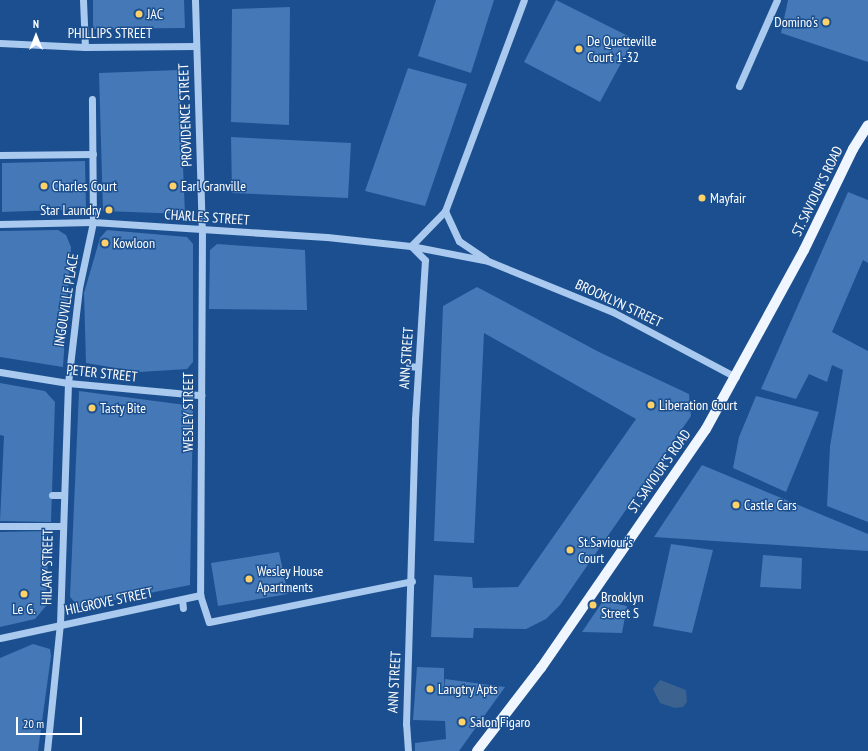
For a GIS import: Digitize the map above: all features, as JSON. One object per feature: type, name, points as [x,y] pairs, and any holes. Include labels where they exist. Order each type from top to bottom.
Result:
[{"type":"main road","name":"ST. SAVIOUR'S ROAD","points":[[477,751],[554,649],[706,429],[736,377],[868,125]]},
{"type":"street","points":[[83,0],[85,47]]},
{"type":"street","name":"PROVIDENCE STREET","points":[[195,0],[202,230]]},
{"type":"street","points":[[411,246],[445,211],[524,0]]},
{"type":"street","points":[[739,86],[777,0]]},
{"type":"street","name":"PHILLIPS STREET","points":[[0,43],[85,47],[196,46]]},
{"type":"street","name":"INGOUVILLE PLACE","points":[[68,383],[79,288],[94,222],[92,99]]},
{"type":"street","points":[[0,155],[93,154]]},
{"type":"street","name":"BROOKLYN STREET","points":[[445,211],[459,241],[488,261]]},
{"type":"street","name":"CHARLES STREET","points":[[0,224],[94,222],[411,246]]},
{"type":"street","name":"WESLEY STREET","points":[[202,230],[200,595],[209,622],[412,581]]},
{"type":"street","name":"BROOKLYN STREET","points":[[411,246],[488,261],[614,312],[736,377]]},
{"type":"street","name":"ANN STREET","points":[[408,751],[406,724],[412,581],[418,366],[425,260],[411,246]]},
{"type":"street","points":[[409,366],[418,366]]},
{"type":"street","name":"PETER STREET","points":[[0,372],[68,383],[201,395]]},
{"type":"street","name":"HILARY STREET","points":[[47,751],[60,624],[62,495],[68,383]]},
{"type":"street","points":[[52,495],[62,495]]},
{"type":"street","points":[[0,526],[61,526]]},
{"type":"street","name":"HILGROVE STREET","points":[[0,638],[200,595]]},
{"type":"street","points":[[182,598],[183,608]]},
{"type":"water","points":[[660,680],[686,690],[687,702],[683,707],[675,708],[660,703],[653,689]]},
{"type":"building","name":"JAC","points":[[93,0],[184,0],[185,28],[93,29]]},
{"type":"building","points":[[436,0],[494,0],[471,73],[418,56]]},
{"type":"building","name":"De Quetteville Court 1-32","points":[[556,0],[634,39],[600,102],[524,62]]},
{"type":"building","name":"Domino's","points":[[788,0],[868,0],[868,62],[781,33]]},
{"type":"building","points":[[290,7],[289,125],[231,122],[232,9]]},
{"type":"building","points":[[408,68],[467,84],[425,206],[365,191]]},
{"type":"building","points":[[179,70],[185,214],[103,211],[99,73]]},
{"type":"building","points":[[231,137],[351,143],[348,198],[232,193]]},
{"type":"building","name":"Charles Court","points":[[85,161],[86,209],[2,212],[2,163]]},
{"type":"building","points":[[848,192],[868,200],[868,263],[863,260],[832,332],[868,351],[868,522],[827,506],[830,446],[843,370],[832,365],[827,382],[809,374],[796,399],[761,389]]},
{"type":"building","points":[[58,230],[66,235],[71,247],[63,367],[0,357],[0,231]]},
{"type":"building","points":[[107,230],[187,237],[193,244],[193,362],[187,369],[140,372],[86,363],[84,293],[100,238]]},
{"type":"building","points":[[217,244],[305,250],[307,310],[209,309],[210,250]]},
{"type":"building","name":"Liberation Court","points":[[477,287],[599,352],[689,394],[691,416],[560,605],[546,619],[526,629],[474,628],[473,638],[431,637],[434,575],[472,577],[473,588],[518,587],[636,419],[484,333],[474,543],[434,541],[443,306]]},
{"type":"building","points":[[0,383],[45,391],[55,402],[51,522],[0,521],[4,436],[0,435]]},
{"type":"building","points":[[79,391],[193,406],[190,585],[79,607],[70,597]]},
{"type":"building","points":[[756,396],[819,412],[786,492],[733,468],[739,437]]},
{"type":"building","name":"Castle Cars","points":[[702,465],[868,534],[868,551],[654,537]]},
{"type":"building","points":[[49,531],[46,606],[35,619],[0,627],[0,532]]},
{"type":"building","points":[[671,544],[713,550],[692,633],[653,626]]},
{"type":"building","name":"Wesley House Apartments","points":[[279,552],[288,594],[218,606],[211,563]]},
{"type":"building","points":[[763,555],[802,558],[801,589],[760,587]]},
{"type":"building","points":[[603,601],[627,606],[622,633],[582,632]]},
{"type":"building","points":[[33,644],[50,649],[51,656],[38,751],[0,751],[0,658]]},
{"type":"building","points":[[417,667],[444,668],[444,693],[445,679],[505,687],[459,751],[415,751],[415,743],[446,739],[445,721],[413,720]]},
{"type":"place","name":"JAC","points":[[139,14]]},
{"type":"place","name":"Domino's","points":[[826,22]]},
{"type":"place","name":"De Quetteville Court 1-32","points":[[579,49]]},
{"type":"place","name":"Charles Court","points":[[44,186]]},
{"type":"place","name":"Earl Granville","points":[[173,186]]},
{"type":"place","name":"Mayfair","points":[[702,198]]},
{"type":"place","name":"Star Laundry","points":[[109,210]]},
{"type":"place","name":"Kowloon","points":[[105,243]]},
{"type":"place","name":"Liberation Court","points":[[651,405]]},
{"type":"place","name":"Tasty Bite","points":[[92,408]]},
{"type":"place","name":"Castle Cars","points":[[736,505]]},
{"type":"place","name":"St.Saviour's Court","points":[[570,550]]},
{"type":"place","name":"Wesley House Apartments","points":[[249,579]]},
{"type":"place","name":"Le G.","points":[[24,594]]},
{"type":"place","name":"Brooklyn Street S","points":[[593,605]]},
{"type":"place","name":"Langtry Apts","points":[[430,689]]},
{"type":"place","name":"Salon Figaro","points":[[462,722]]}]
